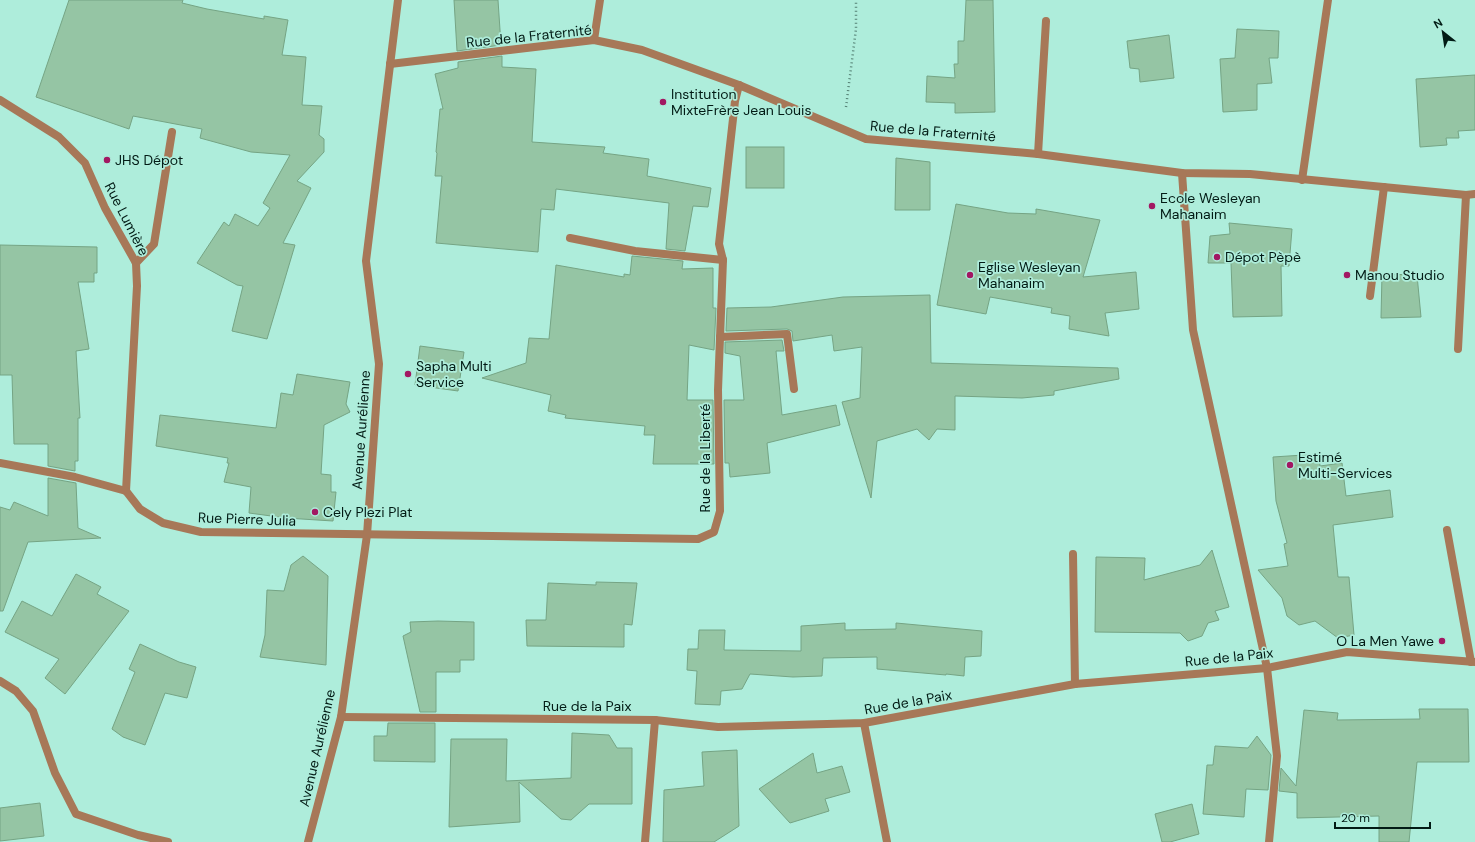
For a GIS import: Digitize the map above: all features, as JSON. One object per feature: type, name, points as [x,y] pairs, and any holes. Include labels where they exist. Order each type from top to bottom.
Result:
[{"type":"street","name":"Avenue Aurélienne","points":[[308,842],[341,717],[367,535],[379,364],[366,261],[398,0]]},
{"type":"street","points":[[594,40],[600,0]]},
{"type":"street","points":[[1302,180],[1328,0]]},
{"type":"street","points":[[1038,154],[1046,20]]},
{"type":"street","name":"Rue de la Fraternité","points":[[390,64],[594,40],[642,50],[739,85],[866,139],[1038,154],[1182,173],[1250,174],[1466,195],[1475,194]]},
{"type":"street","name":"Rue de la Liberté","points":[[367,535],[698,539],[714,532],[720,511],[718,390],[723,260],[720,244],[735,101],[739,85]]},
{"type":"street","name":"Rue Lumière","points":[[0,100],[59,136],[85,163],[105,208],[136,263],[126,491]]},
{"type":"street","points":[[136,263],[154,244],[172,132]]},
{"type":"street","points":[[1182,173],[1193,330],[1268,668],[1277,756],[1269,842]]},
{"type":"street","points":[[1370,296],[1384,187]]},
{"type":"street","points":[[1458,349],[1466,195]]},
{"type":"street","points":[[570,238],[635,251],[723,260]]},
{"type":"street","points":[[720,337],[788,334],[794,389]]},
{"type":"street","points":[[0,463],[75,477],[126,491]]},
{"type":"street","name":"Rue Pierre Julia","points":[[126,491],[140,509],[163,523],[201,532],[367,535]]},
{"type":"street","points":[[1447,530],[1473,662]]},
{"type":"street","points":[[1074,554],[1075,684]]},
{"type":"street","name":"Rue de la Paix","points":[[341,717],[655,720],[718,727],[864,723],[1075,684],[1268,668],[1347,652],[1473,662]]},
{"type":"street","points":[[0,681],[16,692],[33,711],[55,773],[76,814],[138,835],[168,842]]},
{"type":"street","points":[[645,842],[655,720]]},
{"type":"street","points":[[864,723],[887,842]]},
{"type":"path","points":[[844,130],[856,29],[856,0]]},
{"type":"building","points":[[69,0],[183,0],[182,3],[207,9],[264,19],[264,16],[288,20],[282,55],[306,57],[302,105],[322,106],[319,135],[324,139],[324,152],[297,181],[311,188],[283,243],[295,245],[267,339],[232,331],[243,286],[237,285],[197,263],[224,222],[229,226],[235,214],[258,226],[270,208],[263,203],[290,155],[251,152],[200,138],[202,129],[133,116],[129,129],[36,97]]},
{"type":"building","points":[[454,0],[498,0],[501,45],[457,51]]},
{"type":"building","points":[[966,0],[993,0],[995,112],[955,113],[955,103],[926,102],[927,76],[955,78],[954,64],[958,64],[958,41],[964,41]]},
{"type":"building","points":[[1237,29],[1279,31],[1278,58],[1269,58],[1272,83],[1257,84],[1257,110],[1223,112],[1220,59],[1235,58]]},
{"type":"building","points":[[1169,35],[1174,78],[1140,82],[1139,69],[1130,68],[1127,41]]},
{"type":"building","points":[[502,56],[502,67],[536,69],[532,142],[605,147],[603,153],[649,159],[647,176],[711,188],[708,207],[693,206],[685,251],[666,249],[669,203],[556,189],[554,210],[541,209],[538,252],[436,243],[442,176],[435,176],[436,152],[440,109],[443,109],[435,74],[458,68],[458,62]]},
{"type":"building","points":[[1475,75],[1475,130],[1458,131],[1459,138],[1446,138],[1447,145],[1420,147],[1416,79]]},
{"type":"building","points":[[746,147],[784,147],[784,188],[746,188]]},
{"type":"building","points":[[896,158],[930,162],[930,210],[895,210]]},
{"type":"building","points":[[956,204],[1008,213],[1036,214],[1036,209],[1100,220],[1083,277],[1136,272],[1139,309],[1105,313],[1109,336],[1069,329],[1070,316],[1051,313],[1052,308],[990,297],[986,314],[937,305]]},
{"type":"building","points":[[1229,223],[1292,229],[1289,266],[1281,266],[1282,316],[1233,317],[1231,263],[1208,263],[1210,236],[1230,234]]},
{"type":"building","points":[[0,245],[97,247],[97,273],[94,273],[94,282],[78,282],[89,349],[76,351],[80,418],[78,418],[78,461],[75,461],[75,471],[48,466],[48,444],[14,444],[12,375],[0,375]]},
{"type":"building","points":[[632,256],[683,261],[682,269],[713,268],[713,308],[716,308],[714,350],[689,345],[687,400],[713,400],[714,464],[653,464],[655,435],[644,435],[645,426],[565,418],[566,415],[548,411],[551,395],[482,378],[526,363],[529,338],[549,339],[556,265],[624,277],[624,274],[630,275]]},
{"type":"building","points":[[1382,274],[1417,275],[1421,317],[1381,318]]},
{"type":"building","points":[[930,295],[931,363],[1118,368],[1119,379],[1054,391],[1054,395],[1022,398],[955,396],[955,430],[937,429],[929,440],[917,429],[877,441],[871,498],[842,402],[860,398],[862,347],[834,351],[832,335],[793,341],[792,331],[787,329],[726,331],[727,308],[771,307],[843,297]]},
{"type":"building","points":[[782,340],[784,351],[776,351],[782,415],[836,405],[840,425],[767,443],[770,473],[730,477],[729,463],[725,463],[724,400],[744,400],[740,356],[725,353],[725,342]]},
{"type":"building","points":[[420,346],[464,352],[458,391],[415,385]]},
{"type":"building","points":[[297,374],[350,382],[346,404],[350,412],[324,425],[321,474],[331,475],[331,492],[336,492],[333,521],[286,518],[249,513],[251,487],[224,482],[229,463],[227,463],[228,458],[156,446],[160,415],[276,428],[281,393],[293,395]]},
{"type":"building","points":[[1319,454],[1320,466],[1342,463],[1346,496],[1390,490],[1393,517],[1333,525],[1338,577],[1349,577],[1354,635],[1338,638],[1315,621],[1299,625],[1287,616],[1282,598],[1258,570],[1288,566],[1284,544],[1287,543],[1276,501],[1273,457]]},
{"type":"building","points":[[48,478],[76,483],[78,528],[101,538],[28,542],[3,611],[0,611],[0,507],[10,510],[14,502],[48,516]]},
{"type":"building","points":[[1212,550],[1229,607],[1215,611],[1219,620],[1208,623],[1202,636],[1188,641],[1180,633],[1095,632],[1096,557],[1145,558],[1144,580],[1200,565]]},
{"type":"building","points":[[303,556],[328,576],[326,665],[260,657],[265,635],[267,590],[284,591],[291,565]]},
{"type":"building","points":[[76,574],[101,587],[97,594],[129,611],[65,694],[45,678],[59,659],[5,632],[22,601],[52,616]]},
{"type":"building","points":[[596,582],[637,583],[632,625],[624,624],[624,647],[527,646],[526,620],[546,620],[548,583],[596,585]]},
{"type":"building","points":[[410,622],[474,622],[474,660],[460,660],[460,672],[436,672],[436,712],[420,712],[403,636],[411,632]]},
{"type":"building","points":[[845,623],[845,630],[896,629],[896,623],[982,631],[981,656],[965,657],[964,676],[877,669],[877,657],[823,658],[822,676],[793,677],[750,674],[742,689],[721,691],[720,705],[695,704],[697,671],[687,670],[688,649],[698,649],[699,630],[725,630],[724,650],[801,651],[801,626]]},
{"type":"building","points":[[140,644],[179,662],[196,667],[187,698],[165,693],[145,745],[123,737],[112,729],[135,672],[129,669]]},
{"type":"building","points":[[1419,709],[1468,709],[1469,762],[1417,762],[1409,842],[1379,842],[1379,816],[1297,818],[1297,793],[1279,791],[1281,768],[1296,786],[1304,710],[1338,713],[1337,720],[1420,719]]},
{"type":"building","points":[[388,723],[435,723],[435,762],[374,761],[374,736],[387,736]]},
{"type":"building","points":[[572,733],[609,735],[617,748],[632,748],[632,804],[589,804],[571,820],[561,819],[519,782],[520,822],[449,827],[451,739],[507,739],[506,781],[571,778]]},
{"type":"building","points":[[1257,736],[1271,755],[1268,790],[1246,789],[1244,817],[1203,814],[1207,765],[1213,765],[1215,746],[1248,748]]},
{"type":"building","points":[[737,750],[739,826],[714,842],[663,842],[664,790],[704,786],[702,752]]},
{"type":"building","points":[[813,753],[817,773],[842,766],[850,792],[825,799],[829,811],[790,823],[759,789]]},
{"type":"building","points":[[40,803],[44,836],[0,841],[0,808]]},
{"type":"building","points":[[1192,804],[1199,834],[1170,842],[1162,842],[1155,814]]},
{"type":"place","name":"Institution MixteFrère Jean Louis","points":[[663,102]]},
{"type":"place","name":"JHS Dépot","points":[[107,160]]},
{"type":"place","name":"Ecole Wesleyan Mahanaim","points":[[1152,206]]},
{"type":"place","name":"Dépot Pèpè","points":[[1217,257]]},
{"type":"place","name":"Eglise Wesleyan Mahanaim","points":[[970,275]]},
{"type":"place","name":"Manou Studio","points":[[1347,275]]},
{"type":"place","name":"Sapha Multi Service","points":[[408,374]]},
{"type":"place","name":"Estimé Multi-Services","points":[[1290,465]]},
{"type":"place","name":"Cely Plezi Plat","points":[[315,512]]},
{"type":"place","name":"O La Men Yawe","points":[[1442,641]]}]
